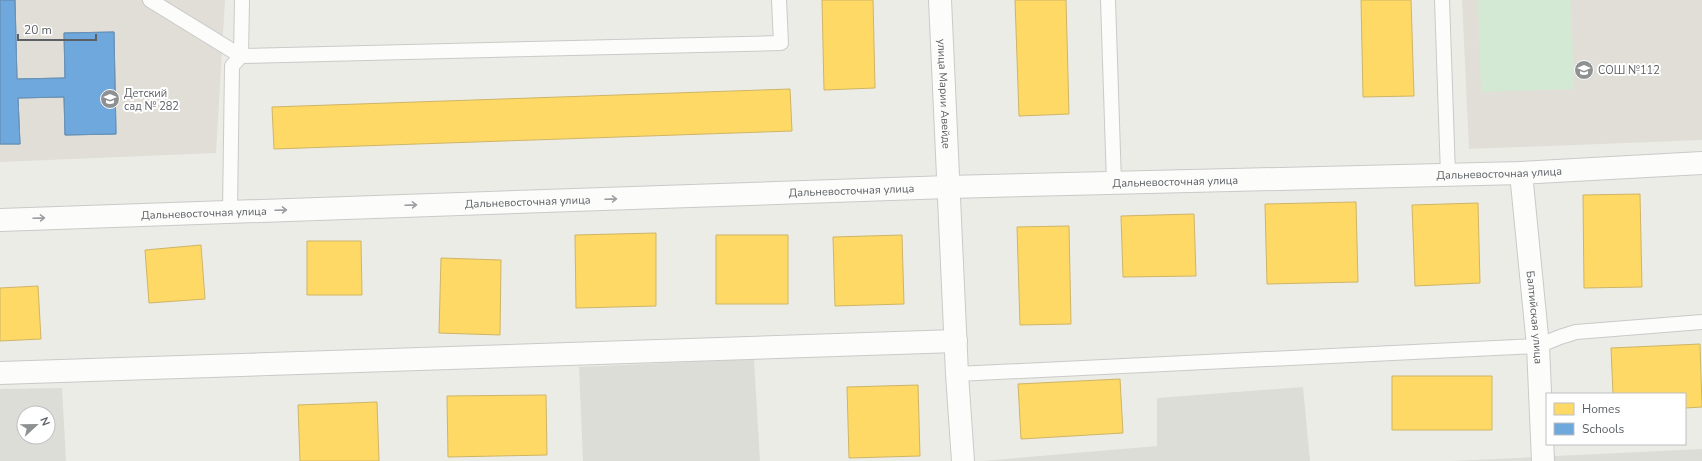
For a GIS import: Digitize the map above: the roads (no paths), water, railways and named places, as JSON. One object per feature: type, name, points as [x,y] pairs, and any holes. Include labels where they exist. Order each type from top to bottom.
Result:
[{"type":"street","name":"улица Марии Авейде","points":[[940,0],[957,374],[963,461]]},
{"type":"street","name":"Дальневосточная улица","points":[[0,220],[948,187],[1521,173],[1702,163]]},
{"type":"street","name":"Балтийская улица","points":[[1521,173],[1538,346],[1543,461]]},
{"type":"street","points":[[0,373],[956,341]]},
{"type":"lane","points":[[150,0],[241,56],[781,43],[779,0]]},
{"type":"lane","points":[[230,212],[232,66],[241,56],[242,0]]},
{"type":"lane","points":[[1108,0],[1114,183]]},
{"type":"lane","points":[[1442,0],[1448,175]]},
{"type":"lane","points":[[957,374],[1538,346],[1576,332],[1702,322]]},
{"type":"place","name":"СОШ №112","points":[[1584,70]]},
{"type":"place","name":"Детский сад № 282","points":[[110,99]]}]
